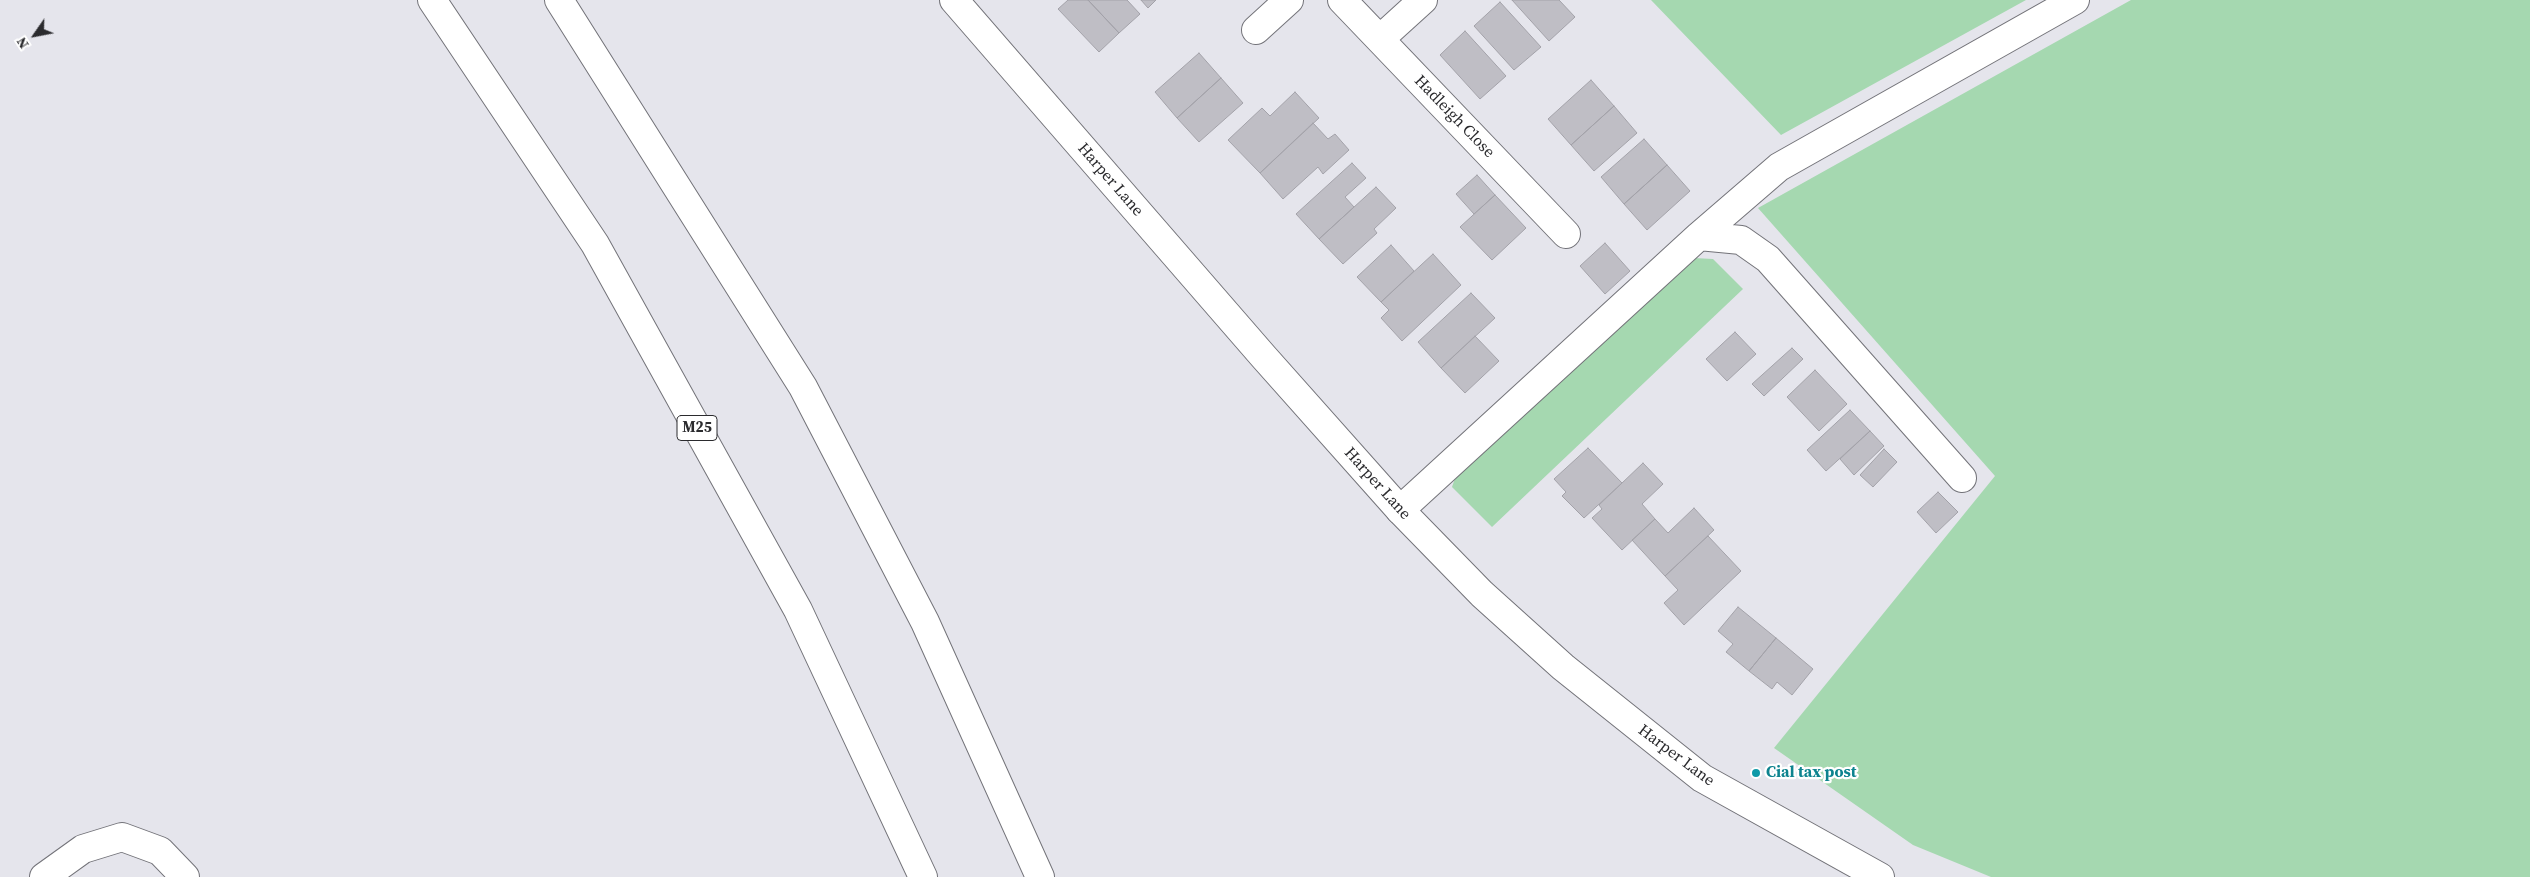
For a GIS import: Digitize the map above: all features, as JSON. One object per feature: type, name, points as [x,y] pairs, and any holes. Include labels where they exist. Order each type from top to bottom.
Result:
[{"type":"main road","name":"M25","points":[[432,0],[595,244],[798,610],[923,877]]},
{"type":"main road","points":[[559,0],[803,387],[925,622],[1040,877]]},
{"type":"main road","name":"Harper Lane","points":[[954,0],[1262,356],[1400,510],[1482,594],[1563,668],[1702,778],[1880,877]]},
{"type":"main road","points":[[1256,30],[1289,0]]},
{"type":"main road","name":"Hadleigh Close","points":[[1342,0],[1566,234]]},
{"type":"main road","points":[[1380,39],[1423,0]]},
{"type":"main road","points":[[1400,510],[1699,236],[1779,167],[2075,0]]},
{"type":"main road","points":[[1699,236],[1741,240],[1768,259],[1962,478]]},
{"type":"main road","points":[[44,877],[83,849],[122,837],[160,851],[185,877]]},
{"type":"green space","points":[[1651,0],[2026,0],[1781,135]]},
{"type":"green space","points":[[2131,0],[2530,0],[2530,877],[1991,877],[1913,845],[1774,748],[1995,476],[1758,208]]},
{"type":"green space","points":[[1694,258],[1713,259],[1743,289],[1492,527],[1452,487],[1460,464]]},
{"type":"building","points":[[1068,0],[1088,0],[1119,33],[1099,52],[1058,9]]},
{"type":"building","points":[[1088,0],[1127,0],[1140,14],[1119,33]]},
{"type":"building","points":[[1141,0],[1156,0],[1148,8]]},
{"type":"building","points":[[1512,0],[1559,0],[1575,17],[1549,41]]},
{"type":"building","points":[[1500,2],[1541,47],[1514,70],[1474,26]]},
{"type":"building","points":[[1465,31],[1506,76],[1480,99],[1440,55]]},
{"type":"building","points":[[1199,53],[1221,78],[1177,118],[1155,92]]},
{"type":"building","points":[[1221,78],[1243,103],[1199,142],[1177,118]]},
{"type":"building","points":[[1591,80],[1614,106],[1571,145],[1548,119]]},
{"type":"building","points":[[1295,92],[1319,118],[1260,173],[1228,140],[1262,108],[1270,116]]},
{"type":"building","points":[[1614,106],[1637,133],[1594,171],[1571,145]]},
{"type":"building","points":[[1313,123],[1328,139],[1335,134],[1349,150],[1323,174],[1318,167],[1283,199],[1260,173]]},
{"type":"building","points":[[1644,139],[1667,165],[1624,204],[1601,177]]},
{"type":"building","points":[[1352,163],[1366,178],[1345,197],[1354,207],[1319,239],[1296,214]]},
{"type":"building","points":[[1667,165],[1690,191],[1647,230],[1624,204]]},
{"type":"building","points":[[1477,175],[1495,195],[1474,214],[1456,194]]},
{"type":"building","points":[[1376,187],[1396,208],[1374,229],[1377,233],[1343,264],[1319,239]]},
{"type":"building","points":[[1495,195],[1526,228],[1492,260],[1460,227]]},
{"type":"building","points":[[1605,243],[1630,271],[1605,294],[1580,266]]},
{"type":"building","points":[[1391,245],[1414,271],[1381,302],[1357,277]]},
{"type":"building","points":[[1433,254],[1461,285],[1402,341],[1381,318],[1389,310],[1381,302]]},
{"type":"building","points":[[1471,293],[1495,318],[1441,368],[1418,342]]},
{"type":"building","points":[[1735,332],[1756,354],[1727,381],[1706,359]]},
{"type":"building","points":[[1475,336],[1499,361],[1465,393],[1441,368]]},
{"type":"building","points":[[1792,348],[1803,359],[1764,396],[1752,384]]},
{"type":"building","points":[[1815,370],[1847,404],[1819,431],[1787,397]]},
{"type":"building","points":[[1850,410],[1870,431],[1826,471],[1807,450]]},
{"type":"building","points":[[1870,431],[1884,446],[1854,475],[1840,459]]},
{"type":"building","points":[[1588,448],[1622,483],[1584,518],[1562,496],[1566,492],[1554,479]]},
{"type":"building","points":[[1884,449],[1897,462],[1873,487],[1860,475]]},
{"type":"building","points":[[1643,463],[1663,484],[1642,504],[1655,519],[1622,550],[1592,518],[1602,509],[1599,505]]},
{"type":"building","points":[[1938,492],[1958,512],[1936,533],[1917,512]]},
{"type":"building","points":[[1694,508],[1714,530],[1665,576],[1632,540],[1655,519],[1668,533]]},
{"type":"building","points":[[1708,536],[1741,571],[1684,625],[1664,603],[1678,590],[1665,576]]},
{"type":"building","points":[[1738,607],[1776,638],[1749,671],[1726,652],[1733,644],[1718,631]]},
{"type":"building","points":[[1776,638],[1813,669],[1792,695],[1777,682],[1772,689],[1749,671]]},
{"type":"place","name":"Cial tax post","points":[[1756,773]]}]
